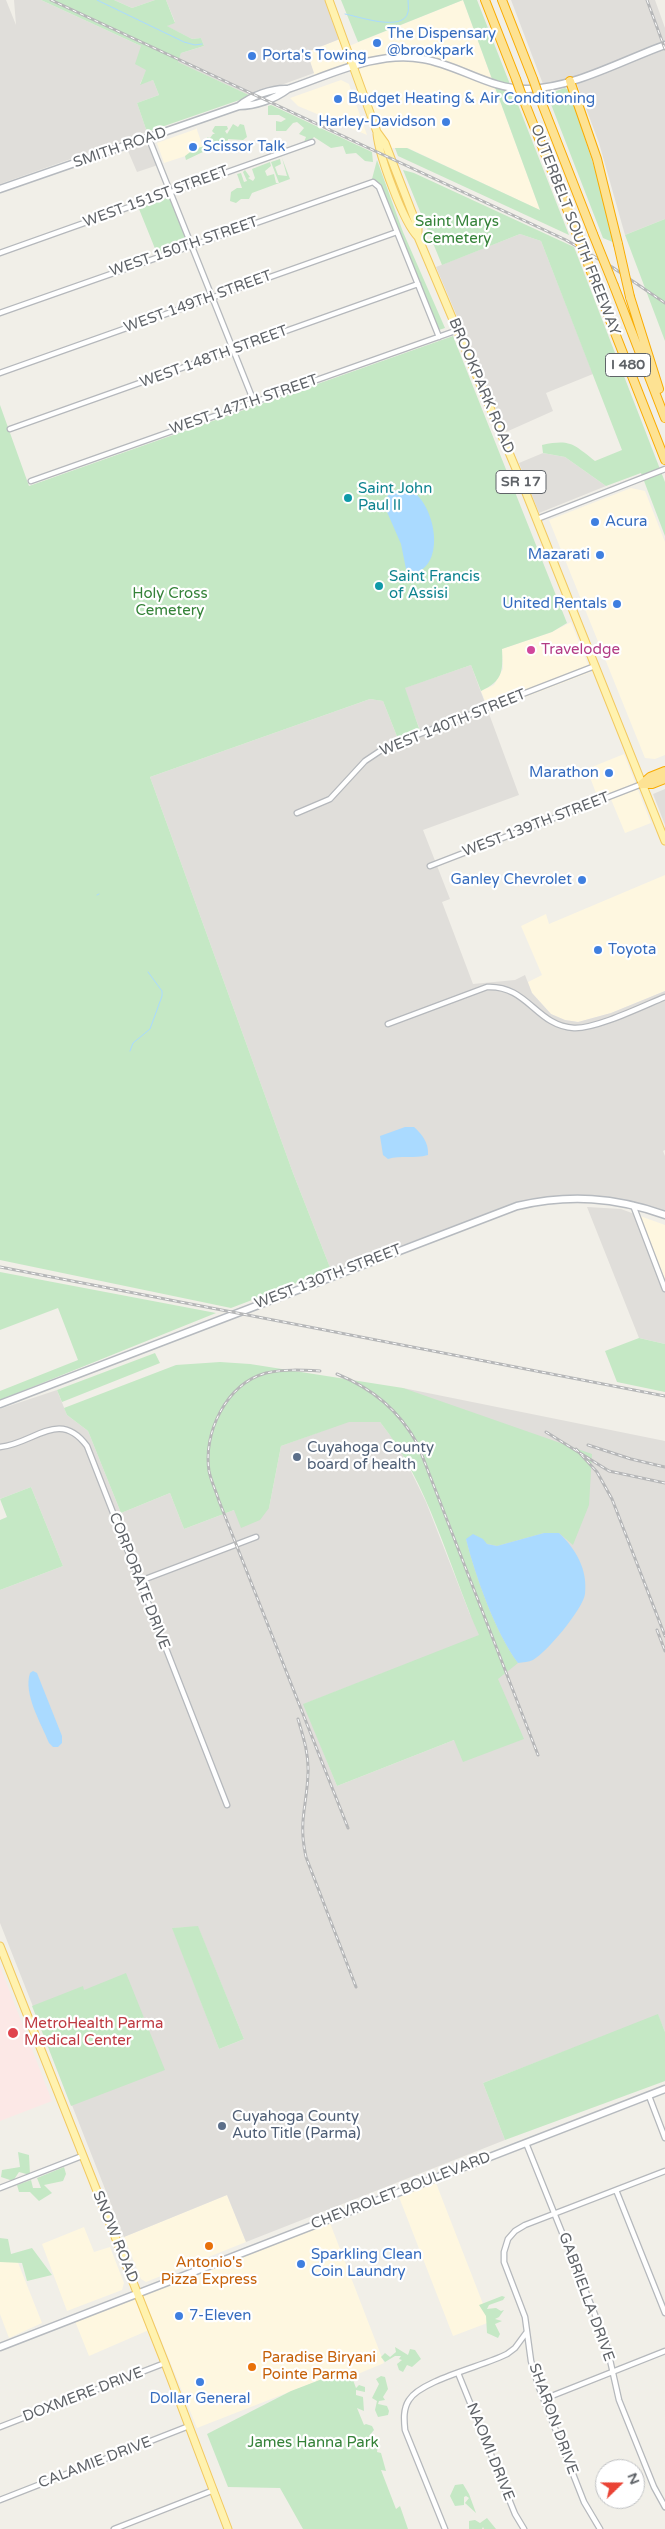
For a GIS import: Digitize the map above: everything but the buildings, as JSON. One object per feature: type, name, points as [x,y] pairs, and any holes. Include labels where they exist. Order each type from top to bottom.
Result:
[{"type":"highway","name":"OUTERBELT SOUTH FREEWAY","points":[[485,0],[664,457]]},
{"type":"highway","name":"OUTERBELT SOUTH FREEWAY","points":[[503,2],[665,418]]},
{"type":"highway","points":[[570,81],[599,166],[630,297],[665,410]]},
{"type":"highway","points":[[642,784],[650,777],[665,771]]},
{"type":"highway","points":[[642,784],[665,779]]},
{"type":"main road","name":"BROOKPARK ROAD","points":[[329,0],[377,132],[385,144],[418,228],[418,237],[537,519],[665,841]]},
{"type":"main road","points":[[354,67],[378,59],[412,57],[437,62],[491,82],[522,89],[546,88],[570,81],[665,45]]},
{"type":"main road","name":"SMITH ROAD","points":[[0,189],[149,139],[239,106],[249,106],[280,95],[288,89],[354,67]]},
{"type":"main road","name":"WEST 130TH STREET","points":[[0,1404],[512,1208],[558,1199],[591,1199],[632,1203],[665,1214]]},
{"type":"main road","name":"SNOW ROAD","points":[[0,1946],[166,2363],[228,2529]]},
{"type":"main road","name":"CHEVROLET BOULEVARD","points":[[0,2347],[665,2090]]},
{"type":"street","points":[[149,139],[254,402]]},
{"type":"street","name":"WEST 151ST STREET","points":[[0,253],[312,142]]},
{"type":"street","name":"WEST 150TH STREET","points":[[0,313],[367,182],[373,182],[379,187],[397,232]]},
{"type":"street","points":[[397,232],[439,337]]},
{"type":"street","name":"WEST 149TH STREET","points":[[0,373],[397,232]]},
{"type":"street","name":"WEST 148TH STREET","points":[[10,430],[418,284]]},
{"type":"street","name":"WEST 147TH STREET","points":[[31,481],[458,330]]},
{"type":"street","points":[[537,519],[665,469]]},
{"type":"street","name":"WEST 140TH STREET","points":[[297,814],[330,799],[365,761],[386,747],[595,666]]},
{"type":"street","name":"WEST 139TH STREET","points":[[430,866],[642,784]]},
{"type":"street","points":[[388,1024],[487,987],[501,987],[519,994],[550,1021],[574,1028],[594,1024],[665,997]]},
{"type":"street","points":[[632,1203],[665,1289]]},
{"type":"street","name":"CORPORATE DRIVE","points":[[0,1446],[8,1446],[55,1428],[69,1430],[81,1438],[87,1446],[228,1806]]},
{"type":"street","points":[[140,1581],[256,1537]]},
{"type":"street","points":[[649,2096],[665,2138]]},
{"type":"street","name":"GABRIELLA DRIVE","points":[[526,2143],[606,2342],[619,2400],[654,2487],[665,2506]]},
{"type":"street","points":[[0,2188],[82,2156]]},
{"type":"street","points":[[555,2214],[665,2171]]},
{"type":"street","points":[[616,2190],[665,2314]]},
{"type":"street","name":"SHARON DRIVE","points":[[555,2214],[519,2228],[512,2234],[504,2247],[504,2262],[523,2311],[532,2369],[584,2502],[600,2529]]},
{"type":"street","points":[[445,2529],[405,2430],[403,2417],[407,2402],[419,2389],[507,2354],[515,2348],[526,2333]]},
{"type":"street","points":[[544,2399],[665,2351]]},
{"type":"street","name":"DOXMERE DRIVE","points":[[0,2427],[166,2363]]},
{"type":"street","name":"NAOMI DRIVE","points":[[458,2374],[515,2514],[524,2529]]},
{"type":"street","name":"CALAMIE DRIVE","points":[[0,2500],[189,2426]]},
{"type":"street","points":[[114,2529],[214,2490]]},
{"type":"shaded area","points":[[0,0],[6,0],[16,25],[14,0],[41,0],[141,46],[147,69],[140,84],[153,80],[159,95],[137,103],[147,132],[0,184]]},
{"type":"shaded area","points":[[114,0],[155,0],[132,8]]},
{"type":"shaded area","points":[[166,0],[330,0],[345,37],[307,52],[314,73],[251,96],[177,62],[181,53],[204,46],[201,38],[192,39],[166,26],[175,22]]},
{"type":"shaded area","points":[[463,0],[540,210],[408,148],[385,148],[356,63],[315,77],[307,52],[345,37],[349,46]]},
{"type":"shaded area","points":[[511,0],[655,0],[665,28],[665,219],[625,235],[599,143],[576,82],[546,92]]},
{"type":"shaded area","points":[[341,80],[349,84],[367,135],[298,106],[290,98]]},
{"type":"shaded area","points":[[196,127],[204,150],[164,163],[157,143],[196,129]]},
{"type":"shaded area","points":[[144,145],[151,147],[158,165],[137,172],[128,151]]},
{"type":"shaded area","points":[[520,234],[541,241],[593,374],[546,393],[553,411],[506,432],[436,267]]},
{"type":"shaded area","points":[[543,453],[565,457],[606,486],[539,513],[519,463]]},
{"type":"shaded area","points":[[631,488],[645,491],[665,542],[665,755],[655,759],[645,758],[549,520]]},
{"type":"shaded area","points":[[571,622],[591,672],[489,711],[481,691],[494,685],[503,669],[502,649],[552,632]]},
{"type":"shaded area","points":[[471,665],[519,795],[423,830],[450,899],[442,902],[473,984],[515,980],[525,975],[532,993],[551,1014],[565,1020],[578,1022],[611,1013],[665,991],[665,1150],[663,1151],[665,1156],[665,1213],[626,1200],[603,1198],[531,1200],[331,1270],[293,1173],[150,777],[370,699],[383,701],[398,739],[420,730],[404,688]]},
{"type":"shaded area","points":[[624,754],[651,823],[625,833],[608,792],[597,796],[587,769]]},
{"type":"shaded area","points":[[665,789],[665,825],[653,794]]},
{"type":"shaded area","name":"Toyota","points":[[665,875],[665,991],[611,1013],[578,1022],[565,1020],[551,1014],[532,993],[528,982],[542,975],[521,926],[546,914],[549,924]]},
{"type":"shaded area","points":[[587,1207],[621,1209],[640,1216],[665,1280],[665,1344],[639,1338]]},
{"type":"shaded area","points":[[640,1216],[665,1225],[665,1280]]},
{"type":"shaded area","points":[[403,1388],[665,1441],[665,2032],[658,2015],[483,2083],[505,2140],[246,2242],[227,2195],[124,2237],[0,1923],[0,1590],[63,1566],[31,1487],[0,1499],[0,1409],[57,1390],[67,1415],[88,1431],[121,1513],[170,1493],[184,1529],[234,1510],[269,1508],[281,1446],[349,1421],[380,1422],[399,1447],[426,1502],[471,1617]],"holes":[[[479,1636],[454,1740],[337,1786],[304,1704]],[[198,1927],[244,2039],[219,2049],[173,1928]]]},
{"type":"shaded area","name":"MetroHealth Parma Medical Center","points":[[0,1966],[52,2101],[0,2121]]},
{"type":"shaded area","points":[[436,2183],[490,2322],[453,2336],[399,2197]]},
{"type":"shaded area","points":[[227,2195],[246,2242],[146,2282],[141,2279],[124,2237]]},
{"type":"shaded area","points":[[330,2223],[384,2363],[346,2379],[343,2371],[197,2428],[142,2293]]},
{"type":"shaded area","points":[[84,2227],[94,2252],[110,2247],[124,2283],[122,2290],[67,2311],[42,2244]]},
{"type":"shaded area","points":[[15,2255],[42,2323],[9,2338],[0,2314],[0,2261]]},
{"type":"shaded area","points":[[135,2296],[149,2330],[89,2356],[75,2321]]},
{"type":"green space","points":[[41,0],[114,0],[132,8],[155,0],[166,0],[175,23],[167,26],[192,39],[201,38],[204,46],[181,53],[178,62],[251,96],[147,132],[137,103],[159,95],[153,80],[140,85],[146,70],[135,64],[141,46]]},
{"type":"green space","points":[[341,0],[463,0],[358,42]]},
{"type":"green space","points":[[463,0],[477,0],[569,235],[398,156],[395,148],[407,148],[540,210]]},
{"type":"green space","points":[[565,88],[569,90],[605,200],[615,243],[603,238],[547,94]]},
{"type":"green space","points":[[271,105],[372,152],[373,162],[365,161],[356,153],[346,154],[343,146],[331,148],[314,137],[310,141],[304,142],[306,137],[299,134],[304,128],[297,122],[293,123],[286,131],[276,131],[276,121],[281,122],[286,119],[279,115],[268,115],[268,106]]},
{"type":"green space","points":[[233,124],[238,127],[240,124],[244,125],[247,137],[243,140],[228,139],[228,146],[224,151],[218,149],[208,151],[207,153],[205,151],[186,160],[185,156],[190,152],[208,146],[207,137],[210,138],[215,134],[212,131],[215,126],[227,126],[228,129],[225,131],[227,134]]},
{"type":"green space","points":[[282,158],[290,179],[252,193],[249,199],[241,199],[236,203],[230,201],[231,192],[237,188],[242,188],[237,174],[241,173],[244,182],[247,181],[243,172],[245,170],[250,177],[248,178],[253,181],[255,178],[252,169],[270,162],[271,166],[265,171],[267,176],[274,174],[276,183],[279,183],[271,162],[280,159],[281,164],[275,167],[278,175],[287,176]]},
{"type":"green space","points":[[377,160],[403,232],[445,328],[439,330],[381,185],[372,179]]},
{"type":"green space","name":"Saint Marys Cemetery","points":[[403,170],[414,173],[574,247],[665,482],[665,536],[641,473],[606,486],[565,457],[543,453],[542,445],[566,443],[576,447],[595,461],[622,450],[541,241],[520,234],[442,265]]},
{"type":"green space","points":[[171,192],[192,245],[158,256],[137,204]]},
{"type":"green space","points":[[665,219],[665,341],[625,235]]},
{"type":"green space","name":"Holy Cross Cemetery","points":[[453,336],[567,623],[552,632],[502,649],[502,669],[498,679],[481,691],[471,665],[405,688],[420,731],[398,739],[383,701],[370,699],[150,777],[293,1173],[331,1270],[231,1308],[0,1260],[0,405],[29,486]]},
{"type":"green space","points":[[0,1272],[216,1313],[0,1400],[0,1391],[78,1360],[58,1308],[0,1330]]},
{"type":"green space","points":[[639,1338],[665,1344],[665,1392],[617,1382],[605,1351]]},
{"type":"green space","points":[[155,1353],[160,1363],[62,1402],[57,1390]]},
{"type":"green space","points":[[220,1362],[250,1364],[403,1388],[592,1454],[589,1505],[573,1545],[559,1533],[544,1533],[497,1546],[466,1539],[494,1621],[518,1663],[498,1679],[524,1739],[463,1762],[454,1740],[337,1786],[303,1704],[479,1635],[425,1498],[412,1471],[380,1422],[349,1422],[281,1446],[269,1508],[260,1520],[241,1528],[234,1510],[184,1529],[170,1493],[121,1513],[88,1431],[67,1415],[64,1408],[176,1365]]},
{"type":"green space","points":[[31,1487],[63,1566],[0,1590],[0,1520],[7,1517],[0,1499]]},
{"type":"green space","points":[[198,1926],[244,2039],[219,2049],[172,1928]]},
{"type":"green space","points":[[126,1973],[165,2070],[71,2106],[32,2006],[83,1986],[84,1990]]},
{"type":"green space","points":[[658,2014],[665,2032],[665,2081],[505,2140],[483,2083]]},
{"type":"green space","points":[[18,2152],[29,2155],[30,2175],[19,2172],[13,2181],[1,2177],[2,2170],[20,2167]]},
{"type":"green space","points":[[64,2167],[66,2174],[63,2181],[44,2185],[52,2193],[39,2201],[30,2192],[19,2192],[17,2185],[31,2180],[33,2188],[41,2188],[37,2178]]},
{"type":"green space","points":[[0,2238],[8,2239],[11,2254],[32,2248],[52,2275],[27,2281],[22,2263],[0,2262]]},
{"type":"green space","points":[[502,2296],[505,2297],[503,2300],[489,2305],[487,2309],[496,2308],[501,2311],[504,2310],[495,2319],[502,2321],[495,2324],[500,2334],[498,2338],[487,2333],[486,2316],[479,2305]]},
{"type":"green space","points":[[395,2347],[408,2355],[410,2349],[415,2350],[421,2359],[412,2367],[407,2365],[403,2372],[399,2370],[397,2364],[402,2360],[399,2359],[401,2356],[395,2356],[385,2362],[381,2357],[385,2353],[390,2357],[396,2352]]},
{"type":"green space","name":"James Hanna Park","points":[[343,2371],[345,2377],[347,2376],[353,2380],[356,2388],[359,2385],[365,2387],[365,2392],[356,2390],[356,2395],[363,2397],[364,2411],[357,2408],[364,2425],[372,2426],[374,2430],[369,2436],[379,2438],[377,2452],[381,2453],[386,2471],[381,2470],[396,2509],[400,2506],[408,2529],[303,2529],[280,2488],[228,2487],[207,2434],[291,2391]]},
{"type":"green space","points":[[381,2376],[385,2377],[388,2389],[383,2397],[385,2400],[379,2401],[378,2404],[387,2406],[389,2411],[388,2415],[378,2417],[375,2410],[377,2401],[372,2398],[379,2384],[376,2379]]},
{"type":"green space","points":[[463,2484],[476,2513],[465,2503],[469,2498],[466,2496],[464,2497],[464,2505],[455,2506],[450,2496],[455,2485]]},
{"type":"green space","points":[[487,2518],[496,2529],[484,2529],[483,2527],[482,2529],[469,2529],[469,2521],[475,2520],[480,2523]]},
{"type":"water","points":[[407,488],[417,495],[425,505],[431,518],[434,533],[434,547],[430,560],[423,569],[411,574],[406,569],[401,544],[384,505],[389,494]]},
{"type":"water","points":[[405,1127],[414,1127],[420,1133],[426,1143],[428,1155],[388,1159],[383,1155],[380,1136]]},
{"type":"water","points":[[544,1533],[559,1533],[571,1546],[583,1568],[585,1594],[578,1610],[564,1630],[547,1648],[533,1660],[518,1663],[494,1621],[466,1539],[473,1534],[483,1539],[487,1544],[497,1546]]},
{"type":"water","points":[[33,1671],[37,1673],[62,1736],[62,1743],[58,1747],[53,1747],[49,1743],[31,1699],[28,1681],[30,1673]]},
{"type":"waterway","points":[[97,0],[184,42],[195,45],[202,44]]},
{"type":"waterway","points":[[345,14],[380,22],[398,21],[405,18],[408,12],[408,0]]},
{"type":"waterway","points":[[130,1051],[133,1043],[150,1029],[162,996],[162,991],[148,972]]},
{"type":"railway","points":[[51,0],[566,240],[612,267],[665,303]]},
{"type":"railway","points":[[647,0],[665,49]]},
{"type":"railway","points":[[0,1267],[665,1396]]},
{"type":"railway","points":[[320,1371],[286,1370],[266,1373],[252,1379],[239,1388],[220,1412],[214,1426],[208,1456],[209,1471],[219,1501],[348,1828]]},
{"type":"railway","points":[[337,1374],[362,1386],[384,1402],[402,1421],[418,1445],[538,1755]]},
{"type":"railway","points":[[546,1432],[609,1471],[665,1483]]},
{"type":"railway","points":[[588,1445],[631,1459],[665,1467]]},
{"type":"railway","points":[[576,1449],[597,1472],[612,1499],[665,1636]]},
{"type":"railway","points":[[657,1630],[665,1651]]},
{"type":"railway","points":[[298,1719],[308,1759],[303,1823],[306,1857],[356,1987]]},
{"type":"place","name":"The Dispensary @brookpark","points":[[377,43]]},
{"type":"place","name":"Porta's Towing","points":[[252,56]]},
{"type":"place","name":"Budget Heating & Air Conditioning","points":[[338,99]]},
{"type":"place","name":"Harley-Davidson","points":[[446,122]]},
{"type":"place","name":"Scissor Talk","points":[[193,147]]},
{"type":"place","name":"Saint John Paul II","points":[[348,498]]},
{"type":"place","name":"Acura","points":[[595,522]]},
{"type":"place","name":"Mazarati","points":[[600,555]]},
{"type":"place","name":"Saint Francis of Assisi","points":[[379,586]]},
{"type":"place","name":"United Rentals","points":[[617,604]]},
{"type":"place","name":"Travelodge","points":[[531,650]]},
{"type":"place","name":"Marathon","points":[[609,773]]},
{"type":"place","name":"Ganley Chevrolet","points":[[582,880]]},
{"type":"place","name":"Toyota","points":[[598,950]]},
{"type":"place","name":"Cuyahoga County board of health","points":[[297,1457]]},
{"type":"place","name":"MetroHealth Parma Medical Center","points":[[13,2033]]},
{"type":"place","name":"Cuyahoga County Auto Title (Parma)","points":[[222,2126]]},
{"type":"place","name":"Antonio's Pizza Express","points":[[209,2246]]},
{"type":"place","name":"Sparkling Clean Coin Laundry","points":[[301,2264]]},
{"type":"place","name":"7-Eleven","points":[[179,2316]]},
{"type":"place","name":"Paradise Biryani Pointe Parma","points":[[252,2367]]},
{"type":"place","name":"Dollar General","points":[[200,2382]]}]
